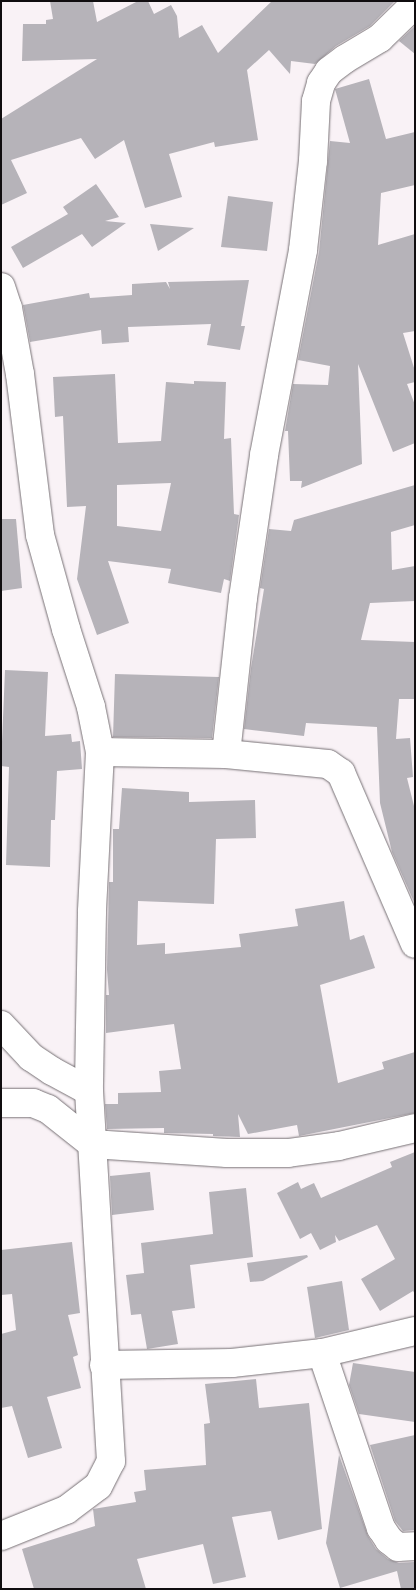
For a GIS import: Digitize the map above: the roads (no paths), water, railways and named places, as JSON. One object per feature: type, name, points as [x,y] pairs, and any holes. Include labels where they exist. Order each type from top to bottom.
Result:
[{"type":"street","points":[[226,754],[243,598],[264,456],[303,250],[313,161],[316,101],[321,83],[329,71],[380,38],[415,4]]},
{"type":"street","points":[[1,288],[8,308],[20,374],[40,535],[66,629],[91,707],[100,752],[92,912],[88,1091],[104,1365],[110,1408],[111,1461],[98,1486],[66,1510],[1,1536]]},
{"type":"street","points":[[100,752],[226,754],[328,764],[341,773],[415,944]]},
{"type":"street","points":[[1,1025],[31,1057],[88,1091]]},
{"type":"street","points":[[1,1102],[33,1103],[48,1109],[92,1144],[227,1153],[288,1152],[339,1146],[415,1128]]},
{"type":"street","points":[[104,1365],[232,1363],[322,1352],[415,1331]]},
{"type":"street","points":[[322,1352],[381,1528],[389,1540],[398,1546],[415,1546]]}]
